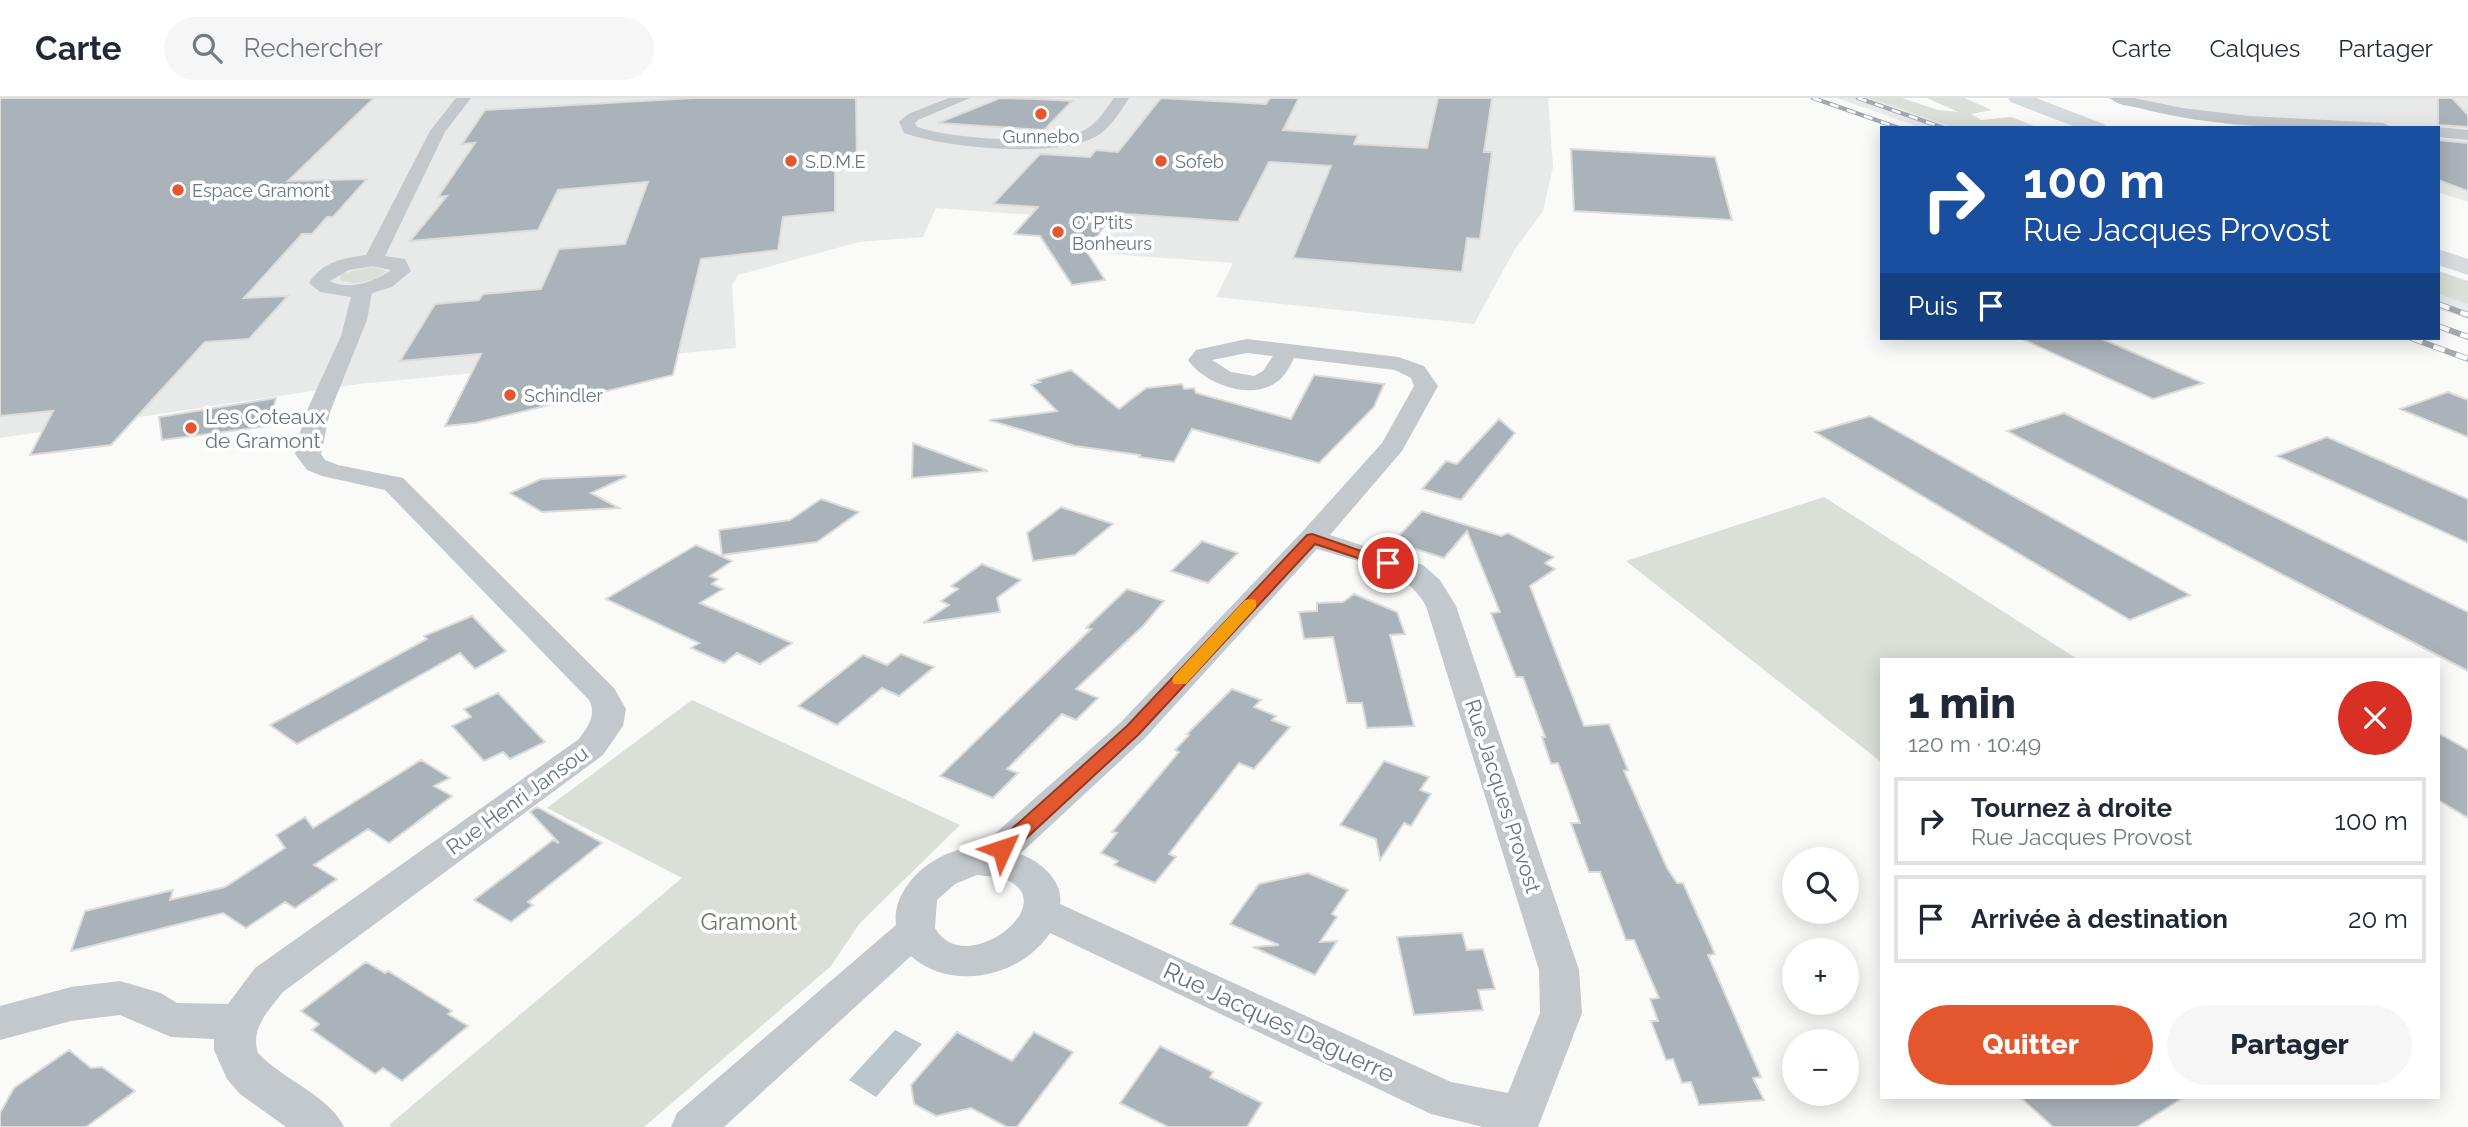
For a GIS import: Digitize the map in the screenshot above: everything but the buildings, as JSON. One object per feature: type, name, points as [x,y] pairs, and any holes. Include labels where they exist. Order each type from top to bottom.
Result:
[{"type":"highway","points":[[2018,98],[2092,126]]},
{"type":"highway","points":[[2032,98],[2105,126]]},
{"type":"highway","points":[[1997,100],[2059,126]]},
{"type":"highway","points":[[1997,100],[2068,126]]},
{"type":"highway","points":[[2440,245],[2468,254]]},
{"type":"highway","points":[[2440,258],[2468,267]]},
{"type":"street","name":"Rue Henri Jansou","points":[[237,1022],[247,1004],[269,980],[591,747],[606,726],[610,709],[603,695],[394,484],[331,471],[316,465],[307,454],[318,412],[346,350],[362,303],[368,274],[438,131],[464,98]]},
{"type":"street","points":[[963,98],[913,117],[907,122],[910,130],[931,137],[1038,144],[1061,141],[1084,136],[1095,130],[1122,98]]},
{"type":"street","points":[[2117,98],[2180,113],[2230,120],[2346,126]]},
{"type":"street","points":[[2440,132],[2468,135]]},
{"type":"street","points":[[996,861],[1002,849],[1133,730],[1312,538],[1393,446],[1426,386],[1423,376],[1416,370],[1398,364],[1287,352]]},
{"type":"street","name":"Rue Jacques Provost","points":[[1312,538],[1413,571],[1430,586],[1441,606],[1559,970],[1560,1013],[1527,1121]]},
{"type":"street","points":[[996,861],[1014,865],[1029,874],[1040,886],[1044,901],[1042,917],[1034,932],[1020,946],[1000,956],[979,961],[958,961],[939,955],[925,945],[916,932],[914,916],[917,901],[926,887],[958,866],[996,861]]},
{"type":"street","name":"Rue Jacques Daguerre","points":[[1042,917],[1060,919],[1446,1100],[1527,1121]]},
{"type":"street","points":[[693,1127],[901,941],[916,932]]},
{"type":"street","points":[[0,1023],[71,1004],[120,998],[146,1005],[171,1020],[237,1022],[232,1049],[239,1067],[322,1127]]},
{"type":"shaded area","points":[[0,98],[1548,98],[1553,167],[1543,211],[1515,249],[1474,324],[1216,297],[1233,263],[1097,253],[1116,221],[936,208],[923,237],[859,242],[738,275],[732,285],[736,348],[359,384],[0,438]]},
{"type":"shaded area","points":[[1837,98],[1869,98],[1950,126],[1916,126]]},
{"type":"shaded area","points":[[2106,98],[2468,98],[2468,202],[2440,193],[2440,126],[2239,126],[2169,114]]},
{"type":"shaded area","points":[[2440,295],[2468,304],[2468,319],[2440,310]]},
{"type":"shaded area","points":[[895,1030],[922,1044],[876,1097],[849,1080]]},
{"type":"green space","points":[[1869,98],[1902,98],[1938,110],[1958,112],[1927,98],[1964,98],[1992,110],[1971,114],[1981,120],[2011,117],[2034,126],[1950,126]]},
{"type":"green space","points":[[374,266],[386,271],[364,282],[340,280],[342,274]]},
{"type":"green space","points":[[2440,272],[2468,281],[2468,304],[2440,295]]},
{"type":"green space","points":[[1824,497],[2076,658],[1880,658],[1880,761],[1626,561]]},
{"type":"green space","name":"Gramont","points":[[692,700],[960,825],[860,923],[831,966],[644,1127],[389,1125],[682,878],[547,808]]},
{"type":"railway","points":[[1813,98],[1893,126]]},
{"type":"railway","points":[[1858,98],[1938,126]]},
{"type":"railway","points":[[2440,305],[2468,315]]},
{"type":"railway","points":[[2440,327],[2468,337]]},
{"type":"railway","points":[[2416,340],[2468,359]]},
{"type":"slow traffic","points":[[1180,680],[1251,604]]},
{"type":"place","name":"Gunnebo","points":[[1041,114]]},
{"type":"place","name":"S.D.M.E","points":[[791,161]]},
{"type":"place","name":"Sofeb","points":[[1161,161]]},
{"type":"place","name":"Espace Gramont","points":[[178,190]]},
{"type":"place","name":"O' P'tits Bonheurs","points":[[1058,232]]},
{"type":"place","name":"Schindler","points":[[510,395]]},
{"type":"place","name":"Les Coteaux de Gramont","points":[[191,428]]},
{"type":"route","points":[[1002,849],[1133,730],[1312,538],[1388,563]]}]
